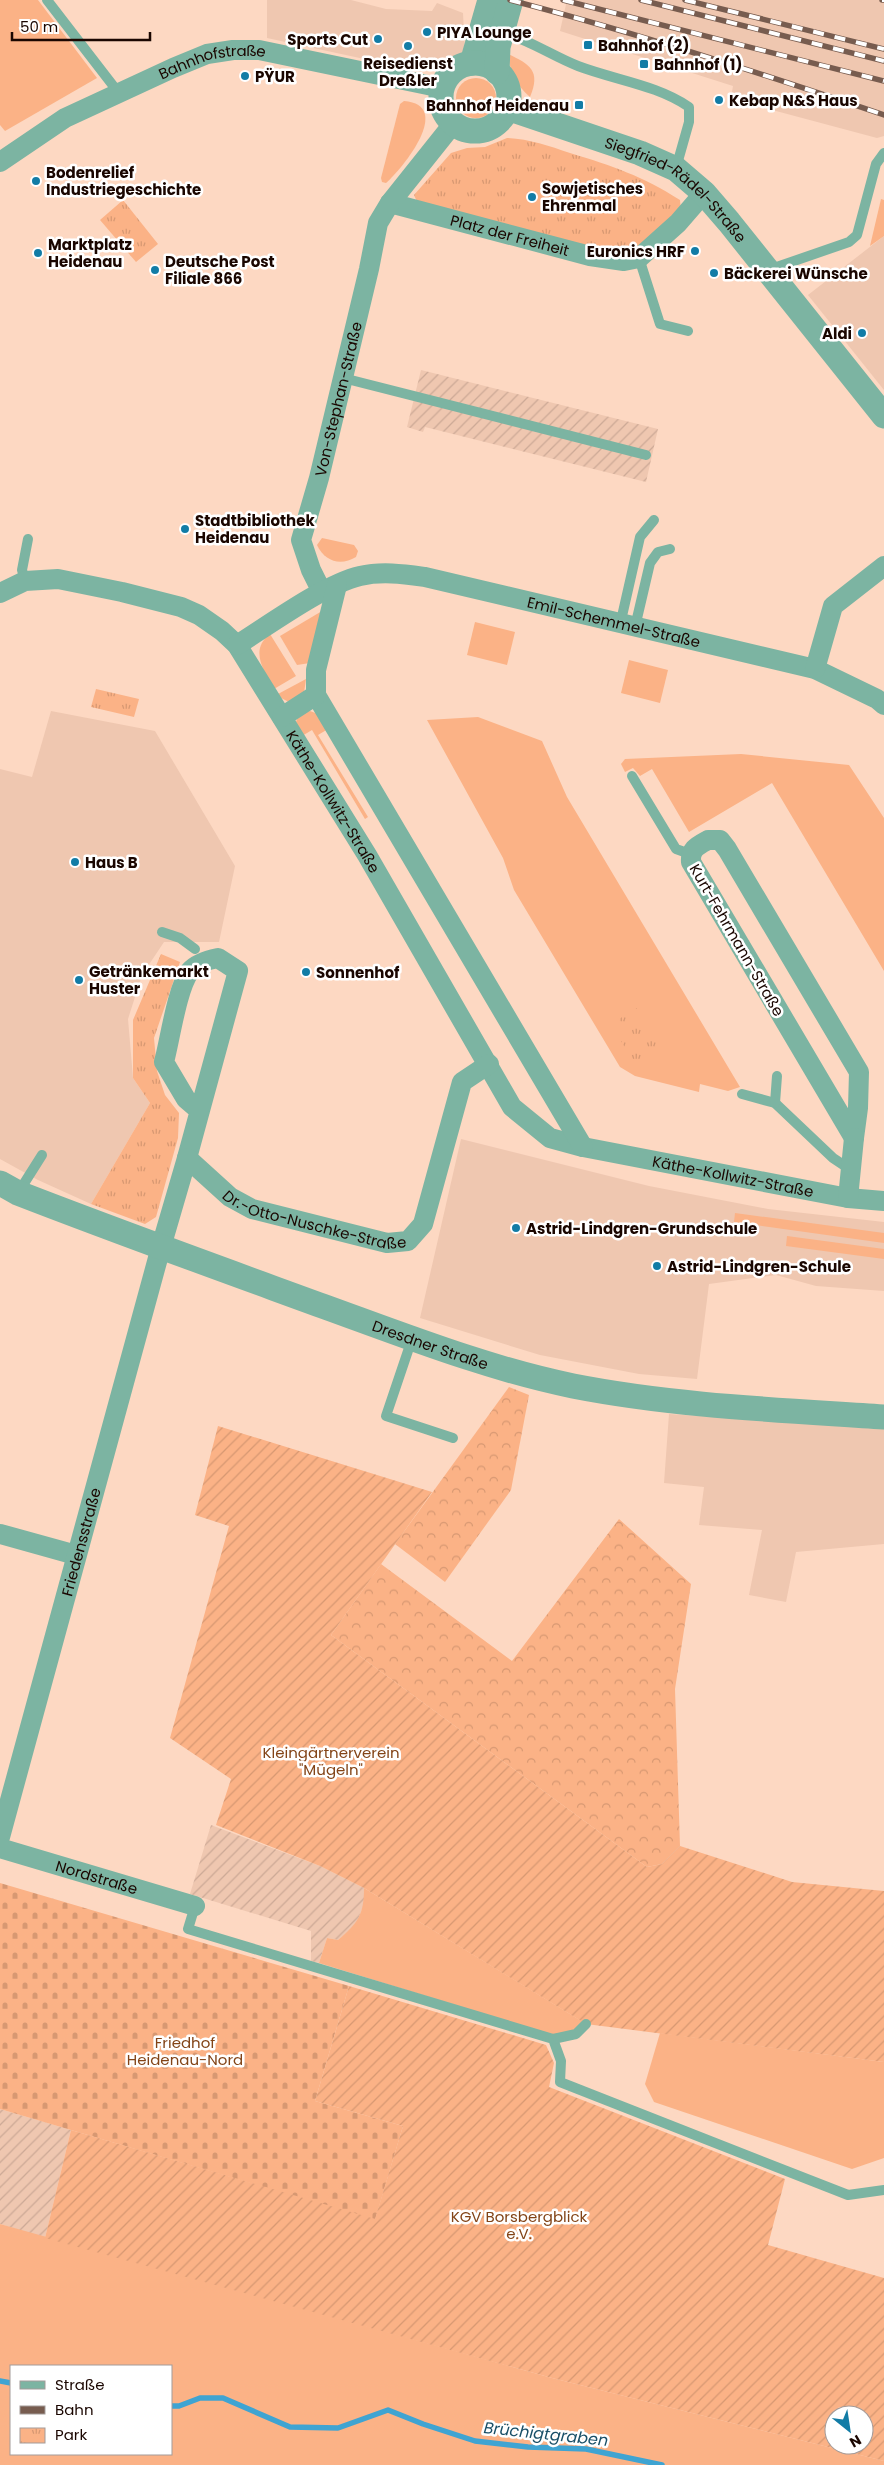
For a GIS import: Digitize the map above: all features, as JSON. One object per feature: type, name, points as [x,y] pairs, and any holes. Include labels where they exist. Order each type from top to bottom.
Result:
[{"type":"street","points":[[472,63],[490,0]]},
{"type":"street","points":[[497,72],[502,33],[511,0]]},
{"type":"street","name":"Bahnhofstraße","points":[[0,162],[58,122],[118,92],[207,54],[233,50],[259,50],[442,88]]},
{"type":"street","points":[[472,63],[485,65],[497,72],[508,88],[507,108],[499,122],[484,130],[468,131],[453,124],[442,108],[442,88],[453,71],[472,63]]},
{"type":"street","name":"Siegfried-Rädel-Straße","points":[[507,108],[640,152],[676,169],[704,193],[884,416]]},
{"type":"street","points":[[390,203],[453,124]]},
{"type":"street","points":[[639,258],[678,223],[704,193]]},
{"type":"street","name":"Platz der Freiheit","points":[[390,203],[590,256],[624,261],[639,258]]},
{"type":"street","name":"Von-Stephan-Straße","points":[[330,588],[311,570],[301,540],[319,478],[370,269],[378,223],[390,203]]},
{"type":"street","points":[[815,669],[833,606],[884,566]]},
{"type":"street","name":"Emil-Schemmel-Straße","points":[[237,645],[330,588],[359,576],[389,572],[425,577],[815,669],[877,699],[884,705]]},
{"type":"street","name":"Käthe-Kollwitz-Straße","points":[[8,586],[58,579],[181,607],[199,615],[222,631],[237,645],[367,855],[512,1106],[550,1138],[583,1147],[848,1198],[884,1201]]},
{"type":"street","points":[[330,588],[316,670],[316,695],[583,1147]]},
{"type":"street","points":[[282,717],[316,695]]},
{"type":"street","name":"Kurt-Fehrmann-Straße","points":[[848,1198],[858,1108],[859,1072],[728,849],[720,840],[708,840],[695,847],[690,854],[691,862],[854,1138]]},
{"type":"street","points":[[160,1247],[187,1158],[200,1111],[238,970],[218,958],[201,962],[190,971],[182,988],[164,1062],[186,1099],[200,1111]]},
{"type":"street","name":"Dr.-Otto-Nuschke-Straße","points":[[187,1158],[230,1197],[252,1209],[387,1243],[408,1240],[423,1224],[462,1082],[489,1064]]},
{"type":"street","name":"Dresdner Straße","points":[[9,1188],[160,1247],[412,1338],[505,1368],[573,1386],[651,1398],[884,1417]]},
{"type":"street","name":"Friedensstraße","points":[[0,1837],[160,1247]]},
{"type":"street","points":[[0,1534],[76,1555]]},
{"type":"street","name":"Nordstraße","points":[[0,1848],[195,1906]]},
{"type":"lane","points":[[47,0],[118,92]]},
{"type":"lane","points":[[502,33],[513,35],[578,66],[675,97],[689,107],[689,122],[676,169]]},
{"type":"lane","points":[[767,270],[849,242],[857,235],[876,164],[884,153]]},
{"type":"lane","points":[[639,258],[660,324],[688,331]]},
{"type":"lane","points":[[343,378],[646,455]]},
{"type":"lane","points":[[627,626],[640,537],[654,520]]},
{"type":"lane","points":[[8,586],[22,570],[28,539]]},
{"type":"lane","points":[[627,626],[650,563],[658,552],[670,549]]},
{"type":"lane","points":[[632,776],[676,850],[690,854]]},
{"type":"lane","points":[[162,932],[180,938],[196,948]]},
{"type":"lane","points":[[775,1103],[777,1076]]},
{"type":"lane","points":[[742,1094],[775,1103],[833,1158],[851,1170]]},
{"type":"lane","points":[[9,1188],[42,1155]]},
{"type":"lane","points":[[412,1338],[386,1416],[453,1438]]},
{"type":"lane","points":[[195,1906],[188,1929],[553,2039],[576,2034],[586,2024]]},
{"type":"lane","points":[[553,2039],[561,2061],[560,2082],[848,2195],[884,2190]]},
{"type":"shaded area","points":[[267,0],[351,0],[386,9],[432,11],[437,3],[463,13],[465,52],[435,70],[420,71],[267,38]]},
{"type":"shaded area","points":[[567,0],[884,0],[884,136],[877,138],[754,105],[731,97],[733,86],[560,31]]},
{"type":"shaded area","name":"Aldi","points":[[884,236],[884,390],[808,295]]},
{"type":"shaded area","points":[[421,370],[658,429],[646,482],[425,427],[423,432],[407,427]]},
{"type":"shaded area","points":[[51,711],[155,731],[235,866],[219,942],[164,942],[142,975],[128,1019],[133,1078],[150,1103],[91,1204],[38,1180],[0,1159],[0,769],[32,777]]},
{"type":"shaded area","name":"Astrid-Lindgren-Schule","points":[[461,1139],[649,1186],[768,1209],[884,1222],[884,1291],[816,1286],[776,1275],[709,1284],[697,1379],[639,1374],[540,1355],[420,1318]]},
{"type":"shaded area","points":[[669,1414],[884,1428],[884,1544],[796,1552],[786,1602],[749,1595],[762,1530],[699,1525],[704,1487],[664,1483]]},
{"type":"shaded area","points":[[211,1825],[320,1866],[364,1888],[364,1904],[356,1925],[338,1940],[327,1938],[319,1963],[311,1961],[311,1931],[190,1894]]},
{"type":"shaded area","points":[[0,2109],[71,2130],[45,2238],[0,2224]]},
{"type":"green space","points":[[0,0],[38,0],[97,78],[5,131],[0,125]]},
{"type":"green space","points":[[508,54],[528,65],[534,75],[530,97],[514,78]]},
{"type":"green space","points":[[476,78],[490,84],[496,98],[490,112],[476,118],[462,112],[456,98],[462,84]]},
{"type":"green space","points":[[404,101],[418,105],[425,113],[425,125],[412,152],[386,183],[382,182],[381,178],[400,104]]},
{"type":"green space","points":[[507,138],[547,145],[627,172],[653,184],[680,200],[681,211],[637,252],[620,256],[418,204],[414,195],[451,153],[467,148],[485,147]]},
{"type":"green space","points":[[881,199],[884,200],[884,236],[870,246]]},
{"type":"green space","points":[[123,200],[158,244],[136,262],[100,220]]},
{"type":"green space","points":[[322,538],[354,545],[358,551],[356,557],[339,562],[329,559],[320,551],[317,545]]},
{"type":"green space","points":[[322,611],[310,663],[297,665],[280,636]]},
{"type":"green space","points":[[475,622],[515,632],[507,665],[467,655]]},
{"type":"green space","points":[[270,634],[296,676],[274,689],[260,661],[259,654],[260,647]]},
{"type":"green space","points":[[629,660],[668,670],[660,703],[621,693]]},
{"type":"green space","points":[[306,679],[304,693],[289,702],[278,694]]},
{"type":"green space","points":[[96,689],[139,699],[134,717],[91,707]]},
{"type":"green space","points":[[310,711],[318,714],[328,729],[318,735],[368,817],[365,819],[312,730],[302,736],[296,722],[301,714]]},
{"type":"green space","points":[[478,717],[542,741],[567,797],[740,1087],[728,1091],[700,1084],[699,1092],[635,1076],[620,1067],[514,890],[503,858],[427,720]]},
{"type":"green space","points":[[741,754],[849,765],[884,818],[884,971],[772,783],[689,832],[652,769],[640,776],[633,768],[625,772],[621,764],[625,759]]},
{"type":"green space","points":[[161,954],[180,962],[154,1038],[157,1071],[165,1095],[179,1113],[178,1138],[156,1217],[145,1224],[91,1204],[150,1103],[133,1078],[133,1020]]},
{"type":"green space","points":[[637,1008],[664,1051],[637,1067],[621,1041],[629,1035],[619,1019]]},
{"type":"green space","points":[[735,1213],[884,1233],[884,1243],[734,1222]]},
{"type":"green space","points":[[787,1236],[884,1249],[884,1259],[786,1246]]},
{"type":"green space","points":[[509,1387],[529,1395],[511,1490],[445,1582],[395,1544]]},
{"type":"green space","name":"Kleingärtnerverein \"Mügeln\"","points":[[218,1426],[432,1492],[331,1635],[647,1867],[662,1864],[680,1846],[792,1882],[884,1891],[884,2062],[586,2024],[364,1888],[320,1866],[216,1825],[231,1779],[170,1738],[229,1526],[195,1515]]},
{"type":"green space","points":[[619,1519],[691,1584],[675,1689],[680,1846],[662,1864],[647,1867],[331,1635],[381,1564],[512,1661]]},
{"type":"green space","name":"Friedhof Heidenau-Nord","points":[[0,1883],[349,1986],[315,2101],[403,2126],[375,2220],[0,2109]]},
{"type":"green space","points":[[364,1888],[583,2022],[574,2031],[552,2035],[319,1963],[327,1938],[338,1940],[358,1918],[363,1905]]},
{"type":"green space","name":"KGV Borsbergblick e.V.","points":[[349,1986],[546,2045],[554,2063],[549,2087],[785,2179],[768,2245],[884,2278],[884,2461],[860,2455],[874,2455],[874,2405],[824,2405],[824,2446],[552,2378],[45,2238],[71,2130],[375,2219],[403,2126],[315,2101]]},
{"type":"green space","points":[[660,2033],[884,2062],[884,2158],[852,2169],[654,2102],[645,2084]]},
{"type":"green space","points":[[0,2224],[552,2378],[824,2446],[824,2455],[860,2455],[884,2461],[884,2465],[0,2465]]},
{"type":"waterway","name":"Brüchigtgraben","points":[[0,2381],[10,2383]]},
{"type":"waterway","name":"Brüchigtgraben","points":[[172,2406],[179,2406],[200,2398],[223,2398],[290,2427],[338,2428],[388,2410],[475,2441],[528,2447],[586,2449],[662,2465]]},
{"type":"railway","points":[[510,0],[698,54],[884,115]]},
{"type":"railway","points":[[563,0],[884,81]]},
{"type":"railway","points":[[641,0],[884,61]]},
{"type":"railway","points":[[685,0],[884,49]]},
{"type":"place","name":"PIYA Lounge","points":[[427,32]]},
{"type":"place","name":"Sports Cut","points":[[378,39]]},
{"type":"place","name":"Bahnhof (2)","points":[[588,45]]},
{"type":"place","name":"Reisedienst Dreßler","points":[[408,46]]},
{"type":"place","name":"Bahnhof (1)","points":[[644,64]]},
{"type":"place","name":"PŸUR","points":[[245,76]]},
{"type":"place","name":"Kebap N&S Haus","points":[[719,100]]},
{"type":"place","name":"Bahnhof Heidenau","points":[[579,105]]},
{"type":"place","name":"Bodenrelief Industriegeschichte","points":[[36,181]]},
{"type":"place","name":"Sowjetisches Ehrenmal","points":[[532,197]]},
{"type":"place","name":"Euronics HRF","points":[[695,251]]},
{"type":"place","name":"Marktplatz Heidenau","points":[[38,253]]},
{"type":"place","name":"Deutsche Post Filiale 866","points":[[155,270]]},
{"type":"place","name":"Bäckerei Wünsche","points":[[714,273]]},
{"type":"place","name":"Aldi","points":[[862,333]]},
{"type":"place","name":"Stadtbibliothek Heidenau","points":[[185,529]]},
{"type":"place","name":"Haus B","points":[[75,862]]},
{"type":"place","name":"Sonnenhof","points":[[306,972]]},
{"type":"place","name":"Getränkemarkt Huster","points":[[79,980]]},
{"type":"place","name":"Astrid-Lindgren-Grundschule","points":[[516,1228]]},
{"type":"place","name":"Astrid-Lindgren-Schule","points":[[657,1266]]}]
